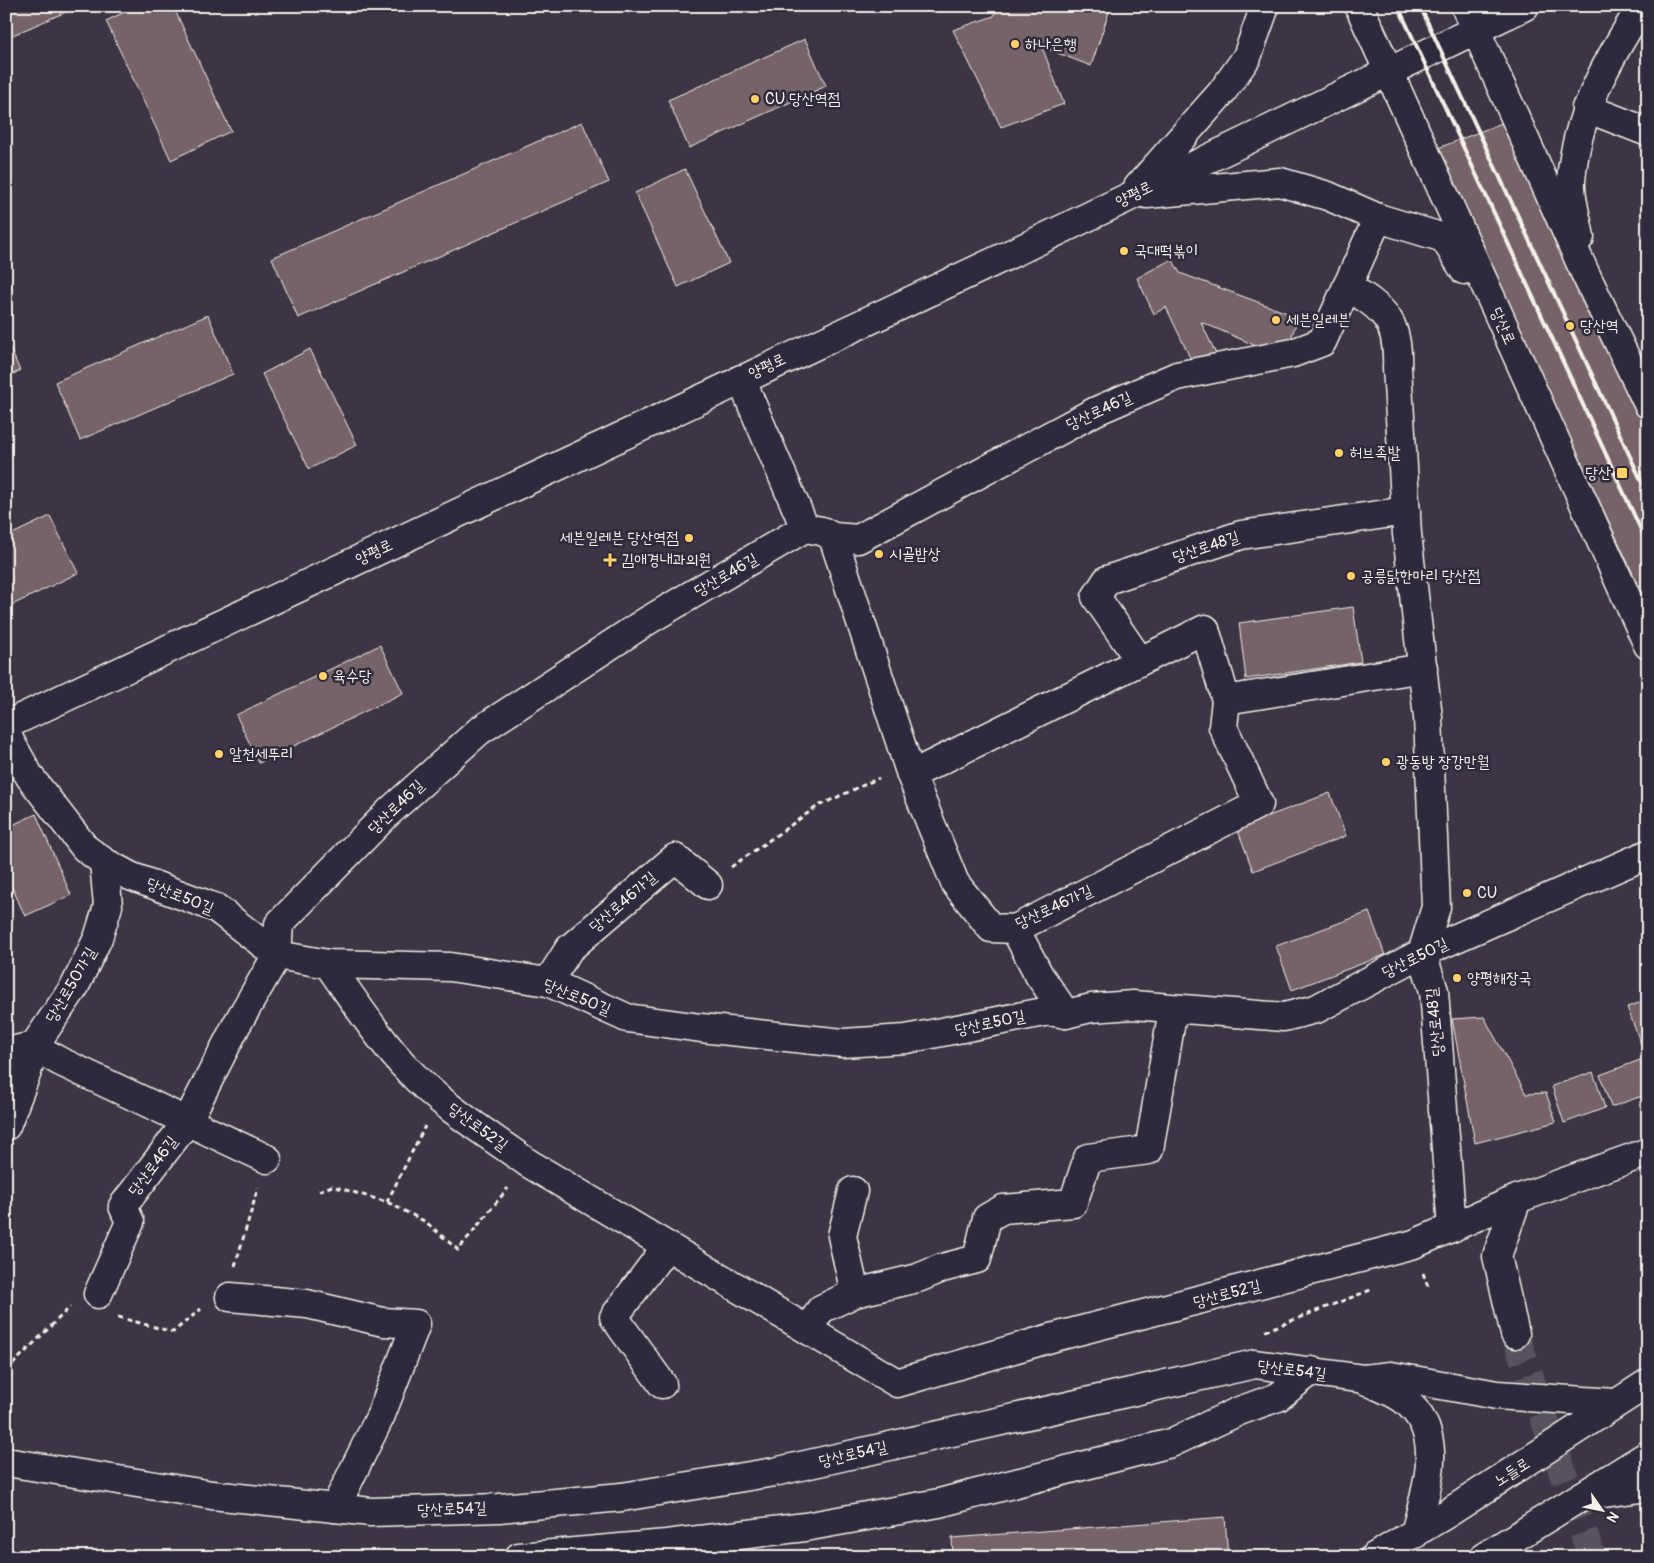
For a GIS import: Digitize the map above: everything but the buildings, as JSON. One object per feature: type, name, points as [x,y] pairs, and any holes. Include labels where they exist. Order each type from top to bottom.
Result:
[{"type":"street","points":[[1130,195],[1222,92],[1246,57],[1265,6]]},
{"type":"street","name":"당산로","points":[[1359,6],[1648,645]]},
{"type":"street","name":"양평로","points":[[6,725],[741,378],[1021,249],[1389,72],[1470,18],[1525,6]]},
{"type":"street","points":[[1585,273],[1571,182],[1586,108],[1621,38],[1642,6]]},
{"type":"street","points":[[1470,18],[1508,98],[1585,273],[1648,404]]},
{"type":"street","points":[[1586,108],[1648,132]]},
{"type":"street","points":[[1130,195],[1280,182],[1328,196],[1378,218],[1444,238],[1515,351]]},
{"type":"street","name":"당산로46길","points":[[98,1294],[130,1222],[123,1206],[187,1122],[238,1024],[277,955],[279,924],[389,812],[479,731],[647,621],[805,528],[822,531],[833,537],[858,539],[1096,411],[1178,376],[1293,353],[1322,342],[1378,218]]},
{"type":"street","points":[[1348,286],[1379,307],[1393,330],[1398,346],[1397,367],[1406,511],[1428,717],[1436,908],[1422,952]]},
{"type":"street","name":"양평로","points":[[741,378],[805,528]]},
{"type":"street","name":"당산로48길","points":[[1140,661],[1096,597],[1107,580],[1241,534],[1406,511]]},
{"type":"street","name":"당산로46가길","points":[[833,537],[911,775],[955,883],[991,928],[1016,929],[1260,804],[1223,727],[1226,700]]},
{"type":"street","points":[[911,775],[1205,629],[1226,700],[1423,668]]},
{"type":"street","name":"당산로50길","points":[[6,734],[36,785],[85,848],[104,862],[130,876],[216,908],[277,955],[328,964],[450,966],[548,982],[627,1018],[700,1028],[843,1043],[906,1039],[1049,1011],[1066,1014],[1090,1008],[1133,1005],[1284,1017],[1316,1009],[1422,952],[1648,854]]},
{"type":"street","name":"당산로46가길","points":[[548,982],[569,949],[675,858],[708,885]]},
{"type":"street","name":"당산로50가길","points":[[6,1126],[27,1072],[34,1046],[75,986],[98,938],[108,906],[104,862]]},
{"type":"street","points":[[1016,929],[1039,975],[1066,1014]]},
{"type":"street","name":"당산로48길","points":[[1422,952],[1434,991],[1452,1228]]},
{"type":"street","name":"당산로52길","points":[[328,964],[409,1071],[439,1098],[528,1163],[897,1382],[1051,1338],[1414,1244],[1517,1199],[1648,1152]]},
{"type":"street","points":[[808,1330],[821,1309],[855,1293],[918,1278],[942,1268],[977,1259],[987,1218],[1003,1209],[1073,1203],[1088,1158],[1149,1150],[1174,1009]]},
{"type":"street","points":[[6,1052],[34,1046]]},
{"type":"street","name":"당산로46길","points":[[34,1046],[58,1061],[267,1159]]},
{"type":"street","points":[[852,1191],[842,1236],[855,1293]]},
{"type":"street","points":[[1515,1334],[1497,1256],[1517,1199]]},
{"type":"street","points":[[662,1384],[614,1317],[667,1246]]},
{"type":"street","points":[[230,1297],[307,1304],[383,1322],[416,1324],[382,1415],[336,1508]]},
{"type":"street","name":"당산로54길","points":[[6,1462],[212,1495],[371,1512],[499,1508],[622,1497],[774,1472],[1255,1364],[1364,1379]]},
{"type":"street","points":[[519,1557],[666,1544],[805,1527],[939,1504],[1171,1443],[1239,1411],[1278,1397],[1310,1371]]},
{"type":"street","points":[[1364,1379],[1392,1376],[1497,1396],[1615,1403]]},
{"type":"street","points":[[1364,1379],[1402,1398],[1420,1416],[1430,1438],[1431,1468],[1415,1534]]},
{"type":"street","name":"노들로","points":[[1374,1557],[1415,1534],[1648,1383]]},
{"type":"street","points":[[1484,1557],[1648,1455]]},
{"type":"street","points":[[1582,1496],[1648,1486]]},
{"type":"path","points":[[708,885],[818,806],[880,778]]},
{"type":"path","points":[[387,1202],[439,1098]]},
{"type":"path","points":[[230,1297],[231,1282],[267,1159]]},
{"type":"path","points":[[319,1191],[332,1186],[387,1202],[426,1222],[458,1250],[528,1163]]},
{"type":"path","points":[[1413,1274],[1422,1270]]},
{"type":"path","points":[[1265,1331],[1376,1288]]},
{"type":"tunnel","points":[[1515,1334],[1592,1557]]},
{"type":"railway","points":[[1398,6],[1648,545]]},
{"type":"railway","points":[[1420,6],[1648,495]]},
{"type":"place","name":"하나은행","points":[[1015,44]]},
{"type":"place","name":"CU 당산역점","points":[[755,99]]},
{"type":"place","name":"국대떡볶이","points":[[1124,251]]},
{"type":"place","name":"세븐일레븐","points":[[1276,320]]},
{"type":"place","name":"당산역","points":[[1570,326]]},
{"type":"place","name":"허브족발","points":[[1339,453]]},
{"type":"place","name":"당산","points":[[1622,473]]},
{"type":"place","name":"세븐일레븐 당산역점","points":[[689,538]]},
{"type":"place","name":"시골밥상","points":[[879,554]]},
{"type":"place","name":"김애경내과의원","points":[[610,560]]},
{"type":"place","name":"공릉닭한마리 당산점","points":[[1351,576]]},
{"type":"place","name":"육수당","points":[[323,676]]},
{"type":"place","name":"알천세뚜리","points":[[219,754]]},
{"type":"place","name":"광동방 장강만월","points":[[1386,762]]},
{"type":"place","name":"CU","points":[[1467,893]]},
{"type":"place","name":"양평해장국","points":[[1457,978]]}]
